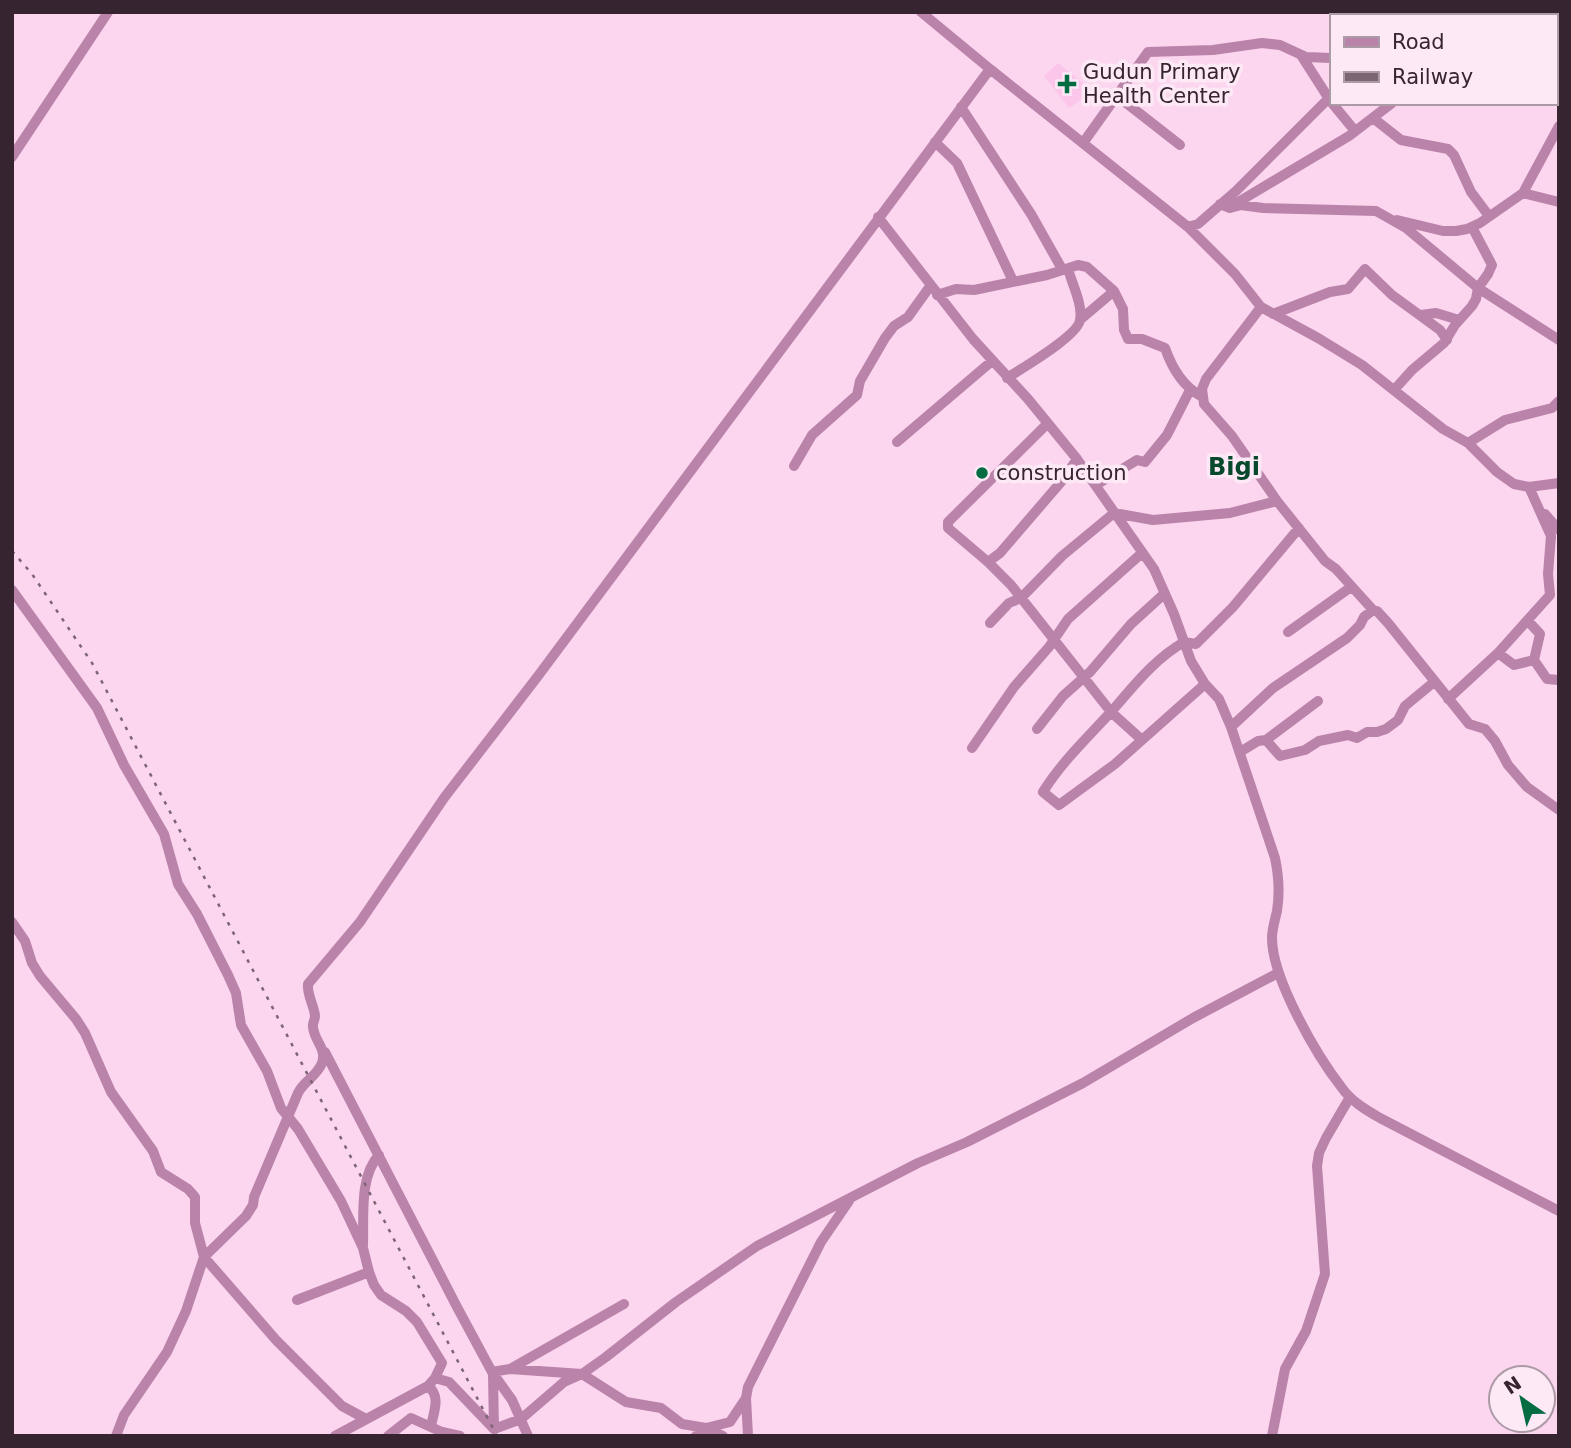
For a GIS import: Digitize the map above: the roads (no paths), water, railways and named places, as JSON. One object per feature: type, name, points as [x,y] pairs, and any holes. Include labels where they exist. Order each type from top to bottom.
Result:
[{"type":"street","points":[[12,157],[108,12]]},
{"type":"street","points":[[922,12],[1188,227],[1235,274],[1261,307],[1362,365],[1443,429],[1468,443],[1497,472],[1514,484],[1529,486],[1559,483]]},
{"type":"street","points":[[1083,143],[1149,52],[1213,50],[1262,43],[1280,44],[1301,55],[1330,58]]},
{"type":"street","points":[[1301,55],[1330,98]]},
{"type":"street","points":[[528,1436],[512,1400],[492,1372],[323,1049],[313,1028],[315,1014],[307,994],[308,984],[359,922],[444,798],[547,665],[990,69]]},
{"type":"street","points":[[1116,95],[1180,145]]},
{"type":"street","points":[[1225,206],[1236,191],[1330,101]]},
{"type":"street","points":[[1335,105],[1355,131]]},
{"type":"street","points":[[1188,227],[1198,224],[1355,131],[1389,105]]},
{"type":"street","points":[[961,107],[1031,214],[1063,269],[1069,272],[1081,318],[1079,325],[1058,345],[1007,377]]},
{"type":"street","points":[[1373,118],[1401,140],[1448,149],[1454,155],[1471,192],[1489,216]]},
{"type":"street","points":[[1391,219],[1443,231],[1472,227],[1523,193],[1559,126]]},
{"type":"street","points":[[935,142],[957,163],[1013,281]]},
{"type":"street","points":[[1523,193],[1559,202]]},
{"type":"street","points":[[1225,206],[1376,211],[1406,228],[1478,288],[1559,340]]},
{"type":"street","points":[[878,217],[934,290],[992,361],[1028,399],[1096,485],[1154,569],[1191,661],[1205,684],[1219,699],[1231,727],[1280,877],[1272,936],[1278,973],[1298,1018],[1342,1090],[1380,1118],[1559,1211]]},
{"type":"street","points":[[1394,390],[1412,370],[1447,340],[1476,299],[1478,288],[1492,265],[1472,227]]},
{"type":"street","points":[[794,466],[813,435],[857,395],[860,381],[894,326],[908,317],[934,290],[974,290],[1078,265],[1087,267],[1114,291],[1123,309],[1124,330],[1128,339],[1142,339],[1165,348],[1171,365],[1189,390],[1201,397],[1277,501],[1325,561],[1388,623],[1469,724],[1485,729],[1508,765],[1527,787],[1559,810]]},
{"type":"street","points":[[1273,314],[1331,292],[1348,289],[1365,269],[1392,295],[1440,330],[1447,340]]},
{"type":"street","points":[[1081,318],[1114,291]]},
{"type":"street","points":[[1201,397],[1206,379],[1261,307]]},
{"type":"street","points":[[1421,315],[1436,313],[1459,320]]},
{"type":"street","points":[[897,442],[992,361]]},
{"type":"street","points":[[1096,485],[1137,460],[1145,462],[1167,435],[1189,390]]},
{"type":"street","points":[[1468,443],[1505,420],[1552,408],[1559,401]]},
{"type":"street","points":[[1046,424],[948,522],[948,527],[1011,585],[1111,712],[1141,739]]},
{"type":"street","points":[[988,562],[1000,553],[1032,517],[1076,460]]},
{"type":"street","points":[[1448,699],[1498,653],[1550,595],[1548,574],[1551,536],[1529,486]]},
{"type":"street","points":[[990,623],[1009,603],[1021,598],[1062,556],[1114,513],[1153,520],[1230,513],[1277,501]]},
{"type":"street","points":[[1536,504],[1559,530]]},
{"type":"street","points":[[1205,684],[1115,764],[1059,805],[1043,792],[1058,768],[1163,655],[1184,642],[1196,644],[1224,617],[1299,528]]},
{"type":"street","points":[[972,748],[1014,687],[1068,619],[1142,552]]},
{"type":"street","points":[[1288,632],[1351,587]]},
{"type":"street","points":[[12,590],[97,708],[124,765],[164,834],[178,884],[229,975],[236,993],[242,1025],[267,1071],[288,1119],[298,1129],[341,1201],[381,1295],[406,1311],[416,1322],[442,1363],[432,1382],[437,1396],[431,1426]]},
{"type":"street","points":[[1037,729],[1063,696],[1084,678],[1131,624],[1164,594]]},
{"type":"street","points":[[1231,727],[1273,688],[1347,638],[1373,610]]},
{"type":"street","points":[[1528,621],[1540,634],[1534,660],[1547,679],[1559,680]]},
{"type":"street","points":[[1498,653],[1514,665],[1534,660]]},
{"type":"street","points":[[1266,740],[1280,756],[1305,750],[1319,741],[1348,735],[1357,738],[1367,732],[1377,732],[1398,720],[1405,706],[1434,682]]},
{"type":"street","points":[[1240,752],[1258,741],[1266,740],[1318,701]]},
{"type":"street","points":[[12,922],[25,942],[40,976],[85,1033],[111,1092],[153,1151],[161,1172],[188,1189],[195,1197],[195,1223],[204,1257],[276,1340],[342,1406],[366,1419]]},
{"type":"street","points":[[495,1434],[520,1419],[564,1382],[582,1374],[676,1302],[757,1245],[1083,1083],[1193,1018],[1278,973]]},
{"type":"street","points":[[116,1436],[124,1415],[167,1352],[186,1311],[204,1257],[246,1216],[253,1205],[267,1163],[302,1085],[319,1070],[323,1049]]},
{"type":"street","points":[[1272,1436],[1285,1369],[1306,1331],[1325,1274],[1317,1166],[1319,1153],[1350,1097]]},
{"type":"street","points":[[363,1248],[365,1192],[372,1162],[379,1155]]},
{"type":"street","points":[[748,1436],[748,1387],[821,1242],[845,1205],[854,1197]]},
{"type":"street","points":[[297,1300],[369,1272]]},
{"type":"street","points":[[510,1369],[624,1304]]},
{"type":"street","points":[[492,1372],[510,1369],[582,1374],[626,1402],[661,1408],[682,1424],[706,1428],[723,1436]]},
{"type":"street","points":[[492,1372],[495,1434]]},
{"type":"street","points":[[335,1436],[432,1382],[449,1382],[495,1434]]},
{"type":"street","points":[[696,1436],[706,1428],[730,1422],[746,1398]]},
{"type":"street","points":[[388,1436],[411,1418],[442,1432],[460,1436]]},
{"type":"railway","points":[[12,551],[32,574],[92,663],[497,1436]]},
{"type":"place","name":"Gudun Primary Health Center","points":[[1067,84]]},
{"type":"place","name":"construction","points":[[982,473]]},
{"type":"district","name":"Bigi","points":[[1234,467]]}]
